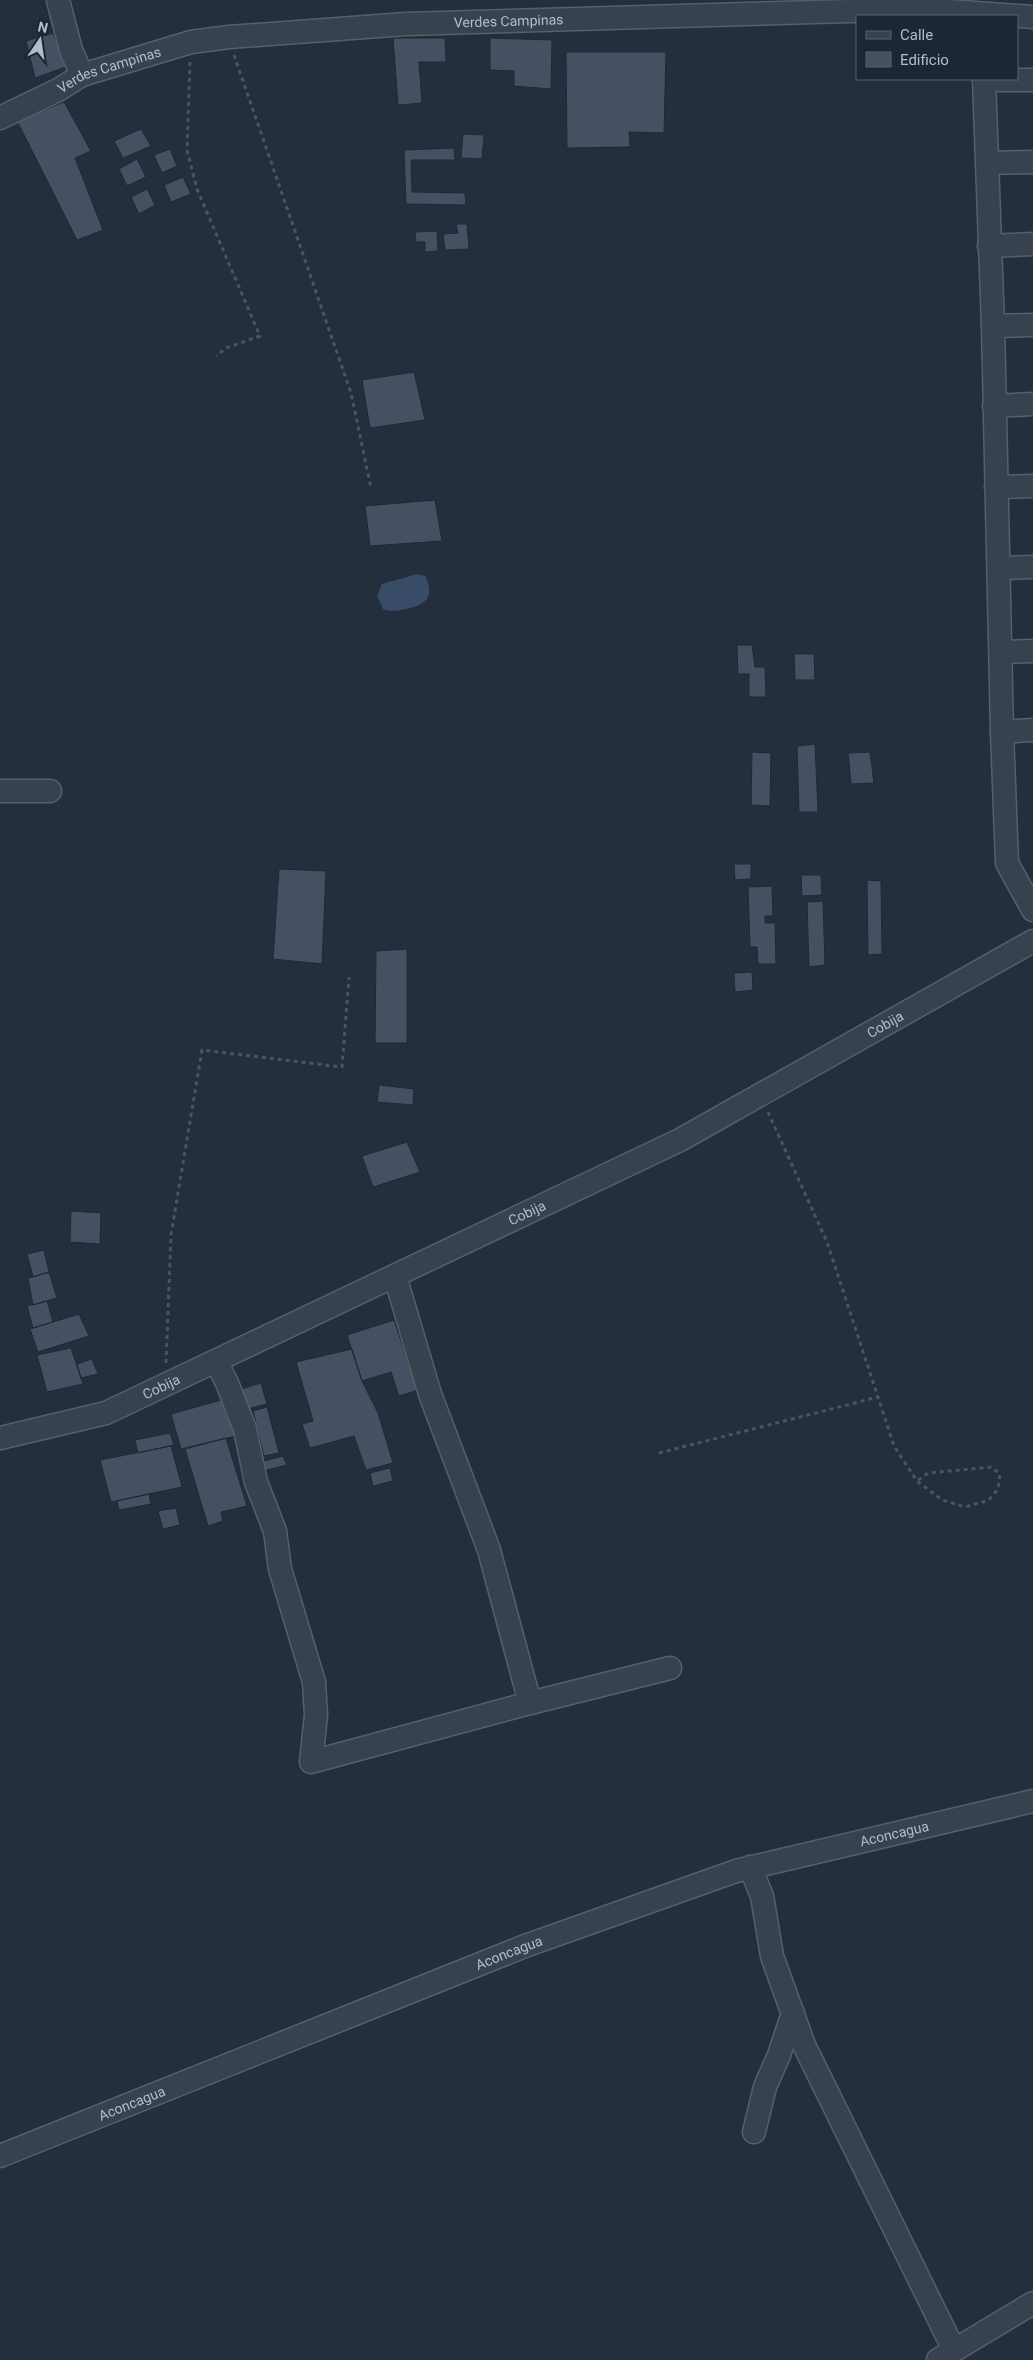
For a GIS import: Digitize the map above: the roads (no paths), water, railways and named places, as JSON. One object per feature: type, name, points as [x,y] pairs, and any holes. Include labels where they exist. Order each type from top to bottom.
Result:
[{"type":"street","points":[[58,0],[71,50],[82,75]]},
{"type":"street","name":"Verdes Campinas","points":[[0,118],[24,108],[82,75],[191,42],[228,38],[406,24],[920,5],[983,15]]},
{"type":"street","name":"Verdes Campinas","points":[[1018,16],[1033,16]]},
{"type":"street","points":[[1033,80],[984,80],[993,326],[996,488],[1000,568],[1002,732],[1007,863],[1033,910]]},
{"type":"street","points":[[988,163],[1033,162]]},
{"type":"street","points":[[989,246],[1033,244]]},
{"type":"street","points":[[993,326],[1033,325]]},
{"type":"street","points":[[994,406],[1033,404]]},
{"type":"street","points":[[996,488],[1033,486]]},
{"type":"street","points":[[1000,568],[1033,567]]},
{"type":"street","points":[[1001,652],[1033,651]]},
{"type":"street","points":[[1002,732],[1033,730]]},
{"type":"street","points":[[0,791],[50,791]]},
{"type":"street","name":"Cobija","points":[[0,1438],[106,1412],[216,1362],[680,1140],[1033,940]]},
{"type":"street","points":[[395,1276],[430,1394],[489,1550],[530,1703]]},
{"type":"street","points":[[216,1362],[228,1383],[244,1429],[256,1482],[275,1531],[280,1569],[314,1682],[316,1714],[310,1762],[530,1703],[670,1668]]},
{"type":"street","name":"Aconcagua","points":[[0,2156],[525,1946],[750,1867],[1033,1801]]},
{"type":"street","points":[[750,1867],[762,1896],[772,1956],[804,2045],[946,2355],[1033,2302]]},
{"type":"street","points":[[754,2132],[765,2087],[779,2055],[793,2013]]},
{"type":"water","points":[[417,574],[425,576],[428,582],[429,592],[426,600],[411,608],[393,611],[383,609],[377,596],[382,584]]}]
